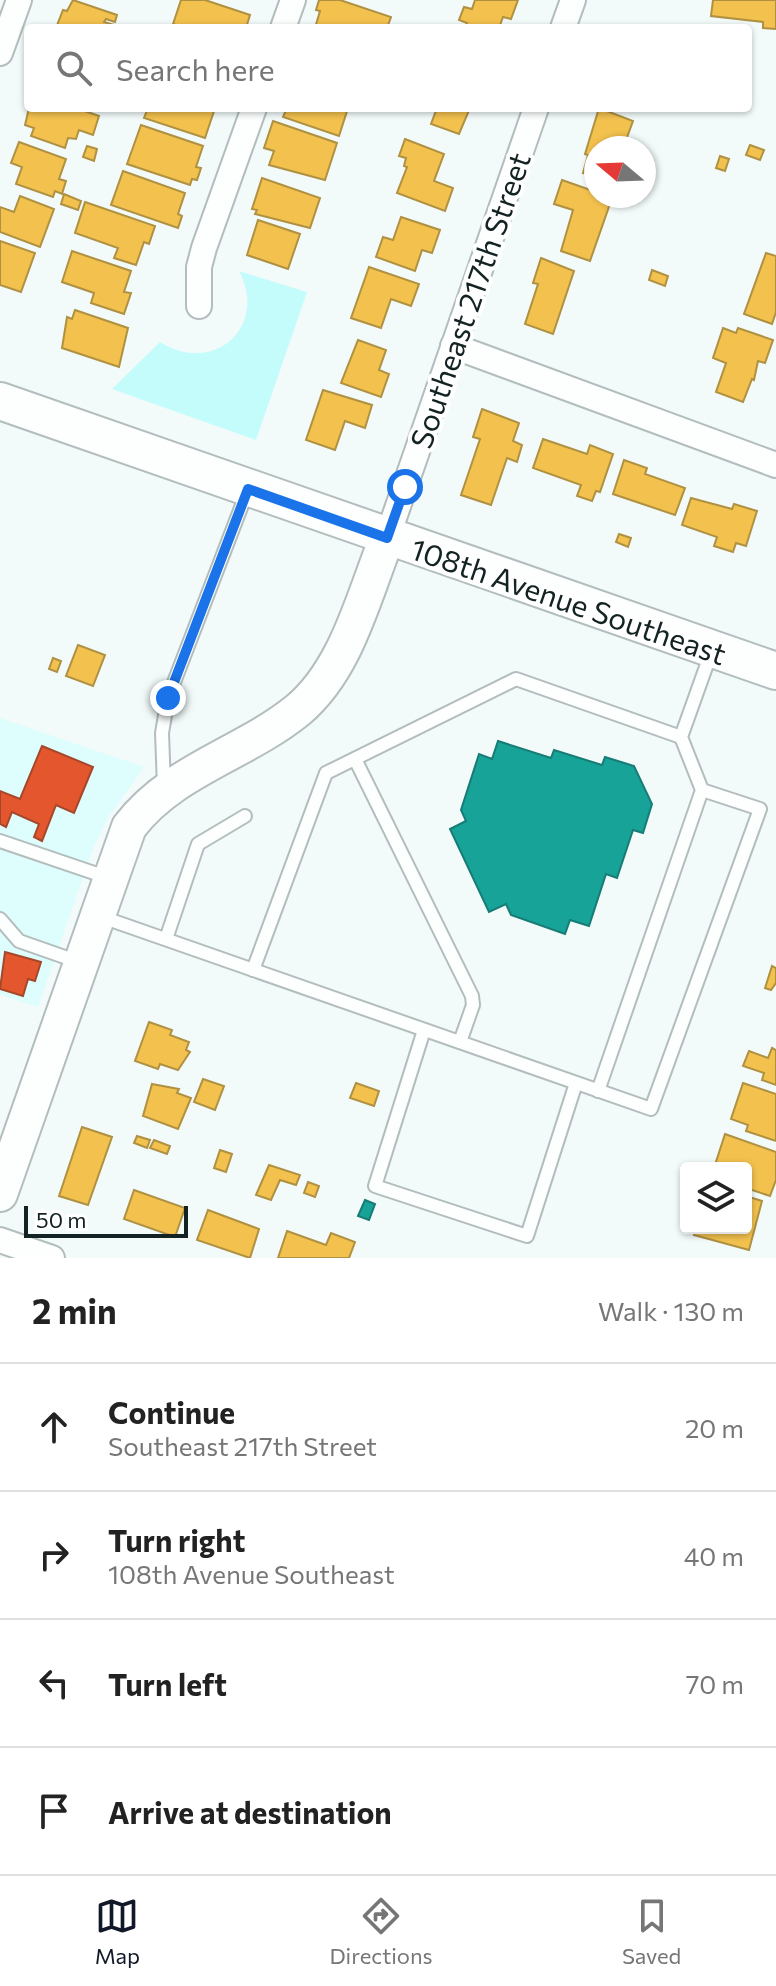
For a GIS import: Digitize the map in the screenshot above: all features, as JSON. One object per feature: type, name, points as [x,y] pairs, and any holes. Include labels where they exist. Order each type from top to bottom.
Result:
[{"type":"main road","name":"108th Avenue Southeast","points":[[0,401],[776,671]]},
{"type":"street","points":[[284,24],[293,0]]},
{"type":"street","points":[[564,24],[573,0]]},
{"type":"street","points":[[0,53],[11,10]]},
{"type":"street","points":[[199,306],[199,267],[204,248],[253,112]]},
{"type":"street","name":"Southeast 217th Street","points":[[387,538],[535,112]]},
{"type":"street","points":[[453,346],[776,465]]},
{"type":"street","points":[[0,1194],[129,827],[144,807],[165,790],[298,710],[322,684],[342,649],[387,538]]},
{"type":"street","points":[[0,1240],[52,1258]]},
{"type":"lane","points":[[165,790],[162,733],[168,698],[248,489]]},
{"type":"lane","points":[[598,1091],[702,790],[681,737],[713,649]]},
{"type":"lane","points":[[253,970],[318,787],[326,773],[516,679],[681,737]]},
{"type":"lane","points":[[355,759],[472,996],[473,1005],[460,1042]]},
{"type":"lane","points":[[96,915],[651,1109],[760,809],[702,790]]},
{"type":"lane","points":[[166,939],[198,844],[245,816]]},
{"type":"lane","points":[[0,841],[109,878]]},
{"type":"lane","points":[[0,919],[19,941],[80,963]]},
{"type":"lane","points":[[424,1030],[375,1186],[527,1236],[576,1083]]},
{"type":"shaded area","points":[[239,271],[307,292],[256,440],[112,389],[160,342],[180,351],[199,353],[216,349],[231,340],[241,327],[247,310],[246,292]]},
{"type":"shaded area","points":[[0,718],[144,767],[109,816],[93,848],[38,1007],[0,995]]},
{"type":"building: Homes","points":[[73,0],[117,15],[115,22],[106,19],[104,22],[111,24],[58,24],[63,10],[67,11]]},
{"type":"building: Homes","points":[[181,0],[205,0],[250,15],[247,24],[173,24]]},
{"type":"building: Homes","points":[[319,0],[340,0],[391,17],[388,24],[316,24],[320,11],[316,10]]},
{"type":"building: Homes","points":[[475,0],[518,0],[511,19],[503,17],[500,24],[467,24],[459,20],[464,7],[472,9]]},
{"type":"building: Homes","points":[[713,0],[776,0],[776,29],[763,28],[763,22],[711,16]]},
{"type":"building: Homes","points":[[28,112],[88,112],[99,116],[93,135],[79,130],[76,139],[68,138],[65,148],[31,136],[34,128],[25,125]]},
{"type":"building: Homes","points":[[146,112],[214,112],[205,138],[144,118]]},
{"type":"building: Homes","points":[[285,112],[347,112],[339,136],[283,117]]},
{"type":"building: Homes","points":[[436,112],[468,112],[459,134],[431,124]]},
{"type":"building: Homes","points":[[598,112],[609,112],[633,121],[627,136],[590,136]]},
{"type":"building: Homes","points":[[273,121],[337,143],[325,180],[269,165],[274,151],[264,148]]},
{"type":"building: Homes","points":[[141,125],[203,146],[196,167],[201,168],[197,180],[192,179],[190,185],[127,164]]},
{"type":"building: Homes","points":[[405,139],[444,154],[434,181],[453,188],[445,211],[397,193],[407,167],[404,166],[406,158],[399,156]]},
{"type":"building: Homes","points":[[19,142],[66,159],[59,179],[66,181],[62,194],[55,191],[53,197],[16,184],[22,167],[11,163]]},
{"type":"building: Homes","points":[[750,145],[764,150],[760,160],[746,155]]},
{"type":"building: Homes","points":[[87,146],[97,149],[94,161],[83,157]]},
{"type":"building: Homes","points":[[720,156],[729,159],[725,171],[716,168]]},
{"type":"building: Homes","points":[[123,171],[185,193],[178,214],[182,216],[178,228],[111,205]]},
{"type":"building: Homes","points":[[262,178],[320,198],[310,228],[255,214],[257,210],[252,209]]},
{"type":"building: Homes","points":[[562,180],[584,188],[584,208],[609,208],[590,261],[561,251],[573,210],[554,204]]},
{"type":"building: Homes","points":[[64,194],[81,201],[78,210],[61,204]]},
{"type":"building: Homes","points":[[20,196],[54,209],[40,247],[0,232],[0,207],[14,212]]},
{"type":"building: Homes","points":[[85,202],[155,226],[149,244],[144,242],[136,265],[114,258],[118,248],[75,233]]},
{"type":"building: Homes","points":[[401,217],[440,230],[432,253],[422,250],[415,271],[376,257],[383,237],[393,240]]},
{"type":"building: Homes","points":[[258,220],[300,234],[288,269],[247,255]]},
{"type":"building: Homes","points":[[0,241],[35,253],[21,292],[0,285]]},
{"type":"building: Homes","points":[[72,251],[131,271],[124,292],[131,293],[124,314],[91,303],[94,293],[62,282]]},
{"type":"building: Homes","points":[[766,253],[776,256],[776,312],[772,324],[744,314]]},
{"type":"building: Homes","points":[[541,258],[574,271],[553,334],[525,324],[538,284],[533,283]]},
{"type":"building: Homes","points":[[369,267],[419,284],[411,306],[391,299],[381,328],[351,318]]},
{"type":"building: Homes","points":[[652,270],[668,276],[665,286],[649,280]]},
{"type":"building: Homes","points":[[75,310],[128,328],[119,367],[62,348],[67,317],[72,319]]},
{"type":"building: Homes","points":[[723,328],[736,333],[738,328],[773,340],[765,363],[758,361],[754,380],[743,402],[716,392],[726,363],[713,358]]},
{"type":"building: Homes","points":[[358,340],[386,350],[379,370],[389,374],[381,397],[341,383]]},
{"type":"building: Homes","points":[[323,390],[372,405],[365,428],[345,421],[335,450],[306,440]]},
{"type":"building: Homes","points":[[482,409],[519,423],[513,441],[522,445],[517,462],[507,458],[491,505],[461,495],[480,439],[473,437]]},
{"type":"building: Homes","points":[[543,439],[587,454],[590,445],[613,454],[600,492],[596,491],[592,501],[577,496],[581,485],[533,468]]},
{"type":"building: Homes","points":[[624,460],[647,468],[645,474],[685,488],[675,515],[613,494]]},
{"type":"building: Homes","points":[[691,498],[732,509],[734,504],[757,511],[746,546],[736,543],[733,552],[714,546],[717,537],[682,525]]},
{"type":"building: Homes","points":[[619,534],[631,538],[628,547],[616,542]]},
{"type":"building: Homes","points":[[78,645],[105,655],[93,686],[66,676]]},
{"type":"building: Homes","points":[[53,658],[61,661],[57,672],[49,669]]},
{"type":"building: Homes","points":[[772,966],[776,968],[776,983],[771,990],[765,988]]},
{"type":"building: Homes","points":[[149,1022],[172,1030],[170,1035],[189,1042],[186,1050],[190,1052],[178,1070],[160,1064],[158,1069],[135,1061]]},
{"type":"building: Homes","points":[[772,1048],[776,1050],[776,1085],[762,1080],[764,1073],[743,1066],[749,1051],[768,1058]]},
{"type":"building: Homes","points":[[203,1079],[224,1086],[215,1110],[194,1102]]},
{"type":"building: Homes","points":[[356,1083],[379,1091],[374,1106],[350,1098]]},
{"type":"building: Homes","points":[[743,1083],[776,1094],[776,1141],[746,1131],[748,1125],[731,1119]]},
{"type":"building: Homes","points":[[152,1084],[179,1089],[177,1093],[191,1098],[178,1129],[143,1116]]},
{"type":"building: Homes","points":[[82,1127],[112,1137],[88,1205],[59,1196]]},
{"type":"building: Homes","points":[[725,1134],[776,1152],[776,1180],[770,1196],[752,1190],[752,1162],[716,1162]]},
{"type":"building: Homes","points":[[137,1136],[150,1140],[147,1148],[134,1143]]},
{"type":"building: Homes","points":[[154,1140],[170,1146],[167,1154],[150,1148]]},
{"type":"building: Homes","points":[[220,1150],[232,1154],[226,1172],[214,1168]]},
{"type":"building: Homes","points":[[269,1165],[300,1175],[296,1185],[280,1180],[271,1200],[256,1195]]},
{"type":"building: Homes","points":[[308,1182],[319,1186],[315,1197],[304,1193]]},
{"type":"building: Homes","points":[[134,1190],[185,1208],[175,1237],[124,1219]]},
{"type":"building: Homes","points":[[752,1198],[762,1201],[749,1250],[694,1235],[752,1234]]},
{"type":"building: Homes","points":[[208,1210],[259,1229],[250,1258],[197,1240]]},
{"type":"building: Homes","points":[[287,1231],[326,1245],[331,1233],[355,1242],[349,1258],[278,1258]]},
{"type":"building: Shops","points":[[42,746],[93,767],[74,813],[56,805],[42,841],[34,837],[39,824],[12,812],[6,827],[0,824],[0,791],[20,799]]},
{"type":"building: Shops","points":[[5,952],[41,962],[35,981],[28,979],[23,996],[0,989]]},
{"type":"building: Public","points":[[498,741],[551,758],[554,750],[602,765],[605,757],[634,766],[652,804],[643,833],[633,830],[617,878],[606,874],[589,926],[570,920],[565,934],[511,915],[506,904],[489,912],[450,829],[466,821],[461,810],[479,754],[492,759]]},
{"type":"building: Public","points":[[365,1200],[375,1204],[369,1220],[358,1216]]},
{"type":"route","points":[[168,698],[187,641],[248,489],[387,538],[405,487]]}]
